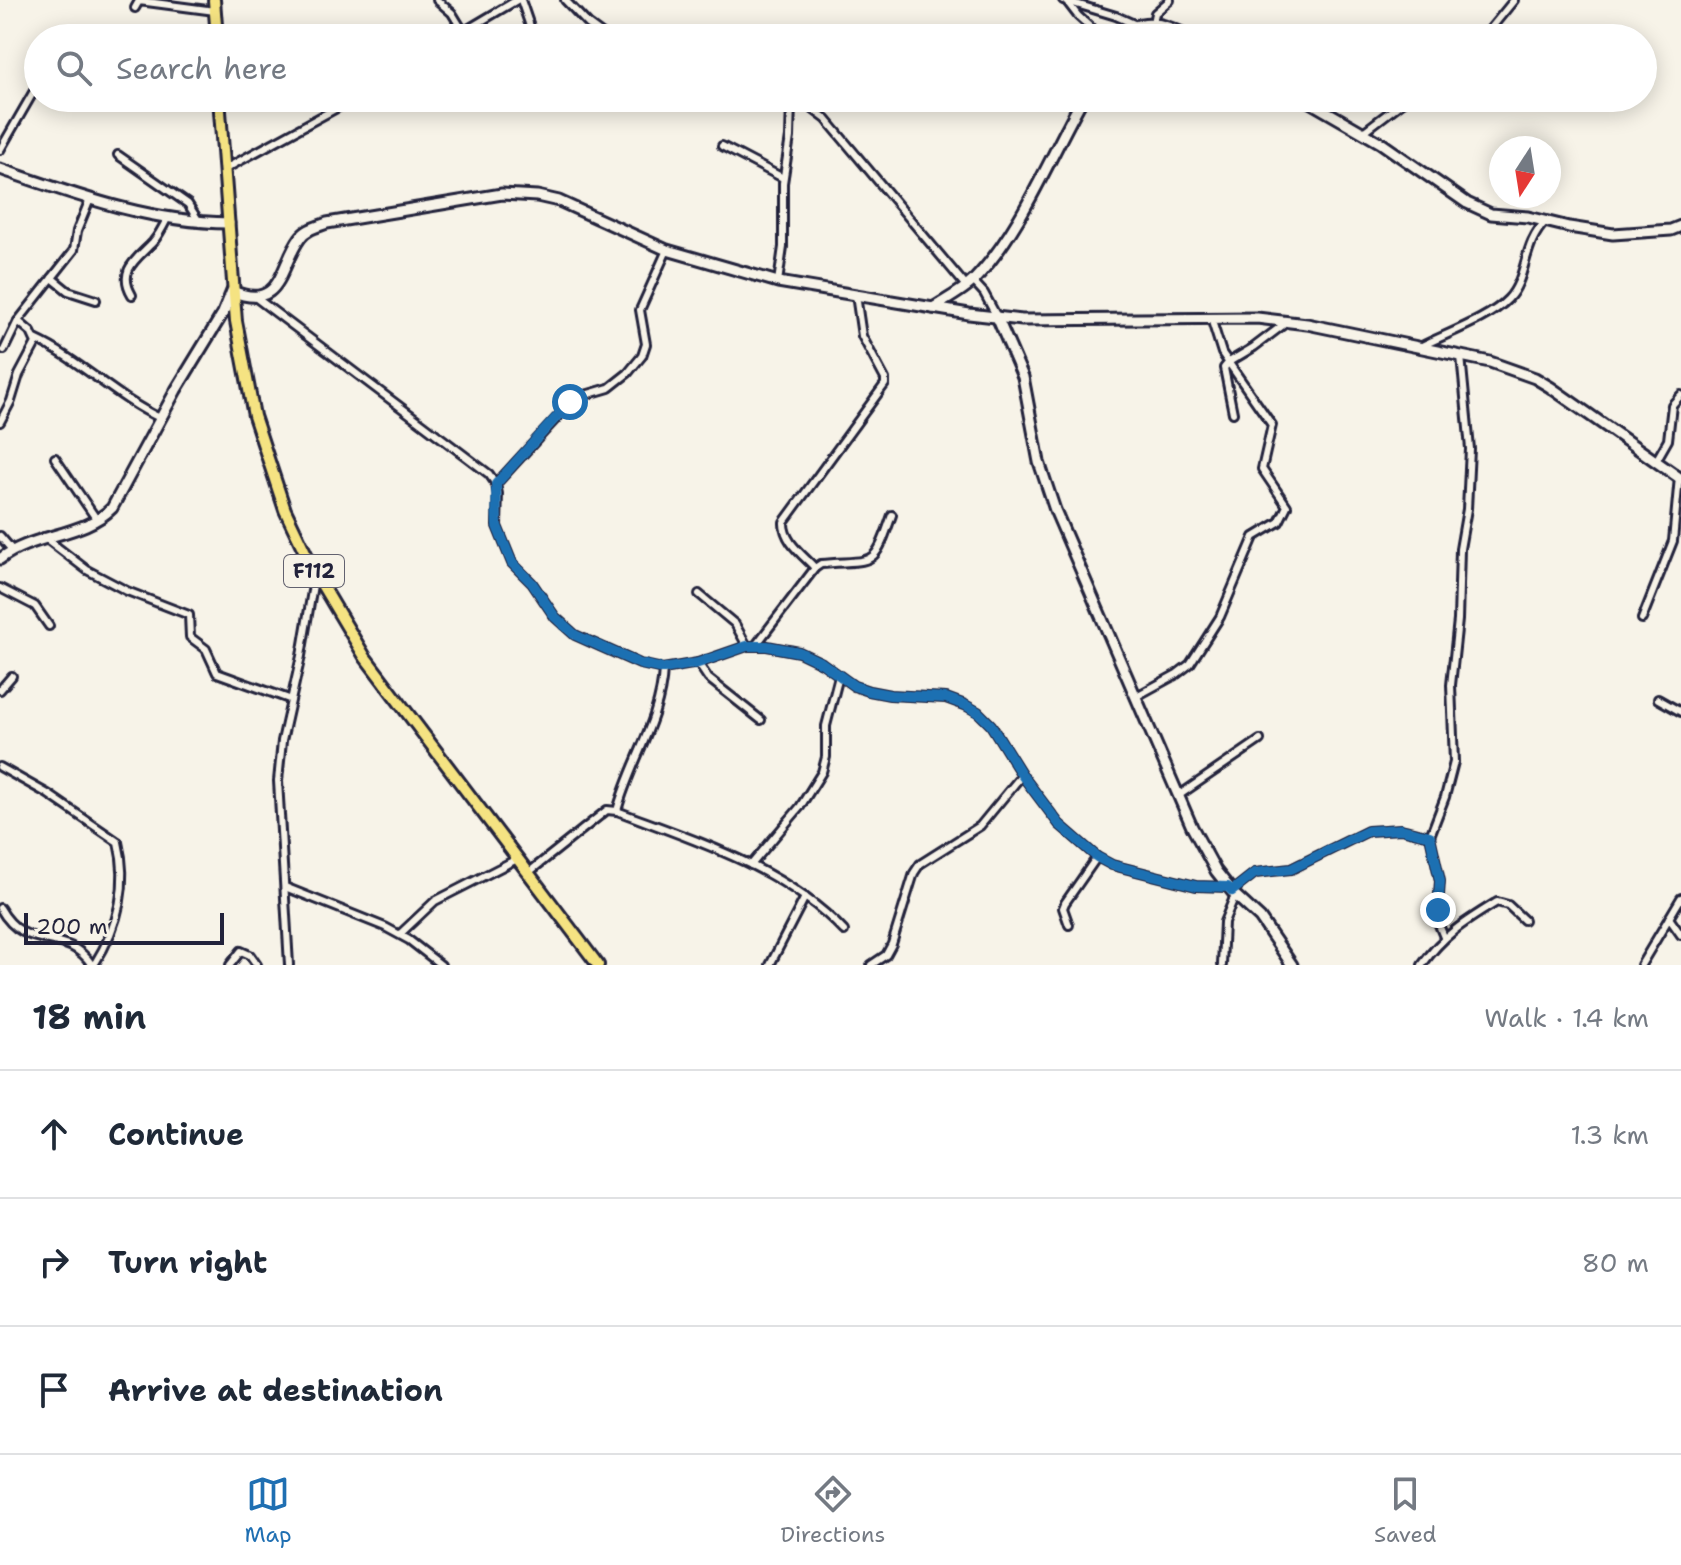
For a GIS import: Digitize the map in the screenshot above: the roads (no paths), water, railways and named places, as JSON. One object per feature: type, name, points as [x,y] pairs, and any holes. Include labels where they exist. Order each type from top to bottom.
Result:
[{"type":"main road","name":"F112","points":[[220,112],[232,291],[247,385],[285,510],[315,573],[365,657],[598,965]]},
{"type":"street","points":[[437,0],[459,24]]},
{"type":"street","points":[[476,24],[519,0],[528,24]]},
{"type":"street","points":[[565,0],[588,24]]},
{"type":"street","points":[[1066,2],[1134,24],[1153,23],[1155,13],[1170,0]]},
{"type":"street","points":[[1494,24],[1514,0]]},
{"type":"street","points":[[135,8],[139,1],[215,6]]},
{"type":"street","points":[[1066,2],[1087,24]]},
{"type":"street","points":[[0,150],[24,108]]},
{"type":"street","points":[[224,170],[330,112]]},
{"type":"street","points":[[778,282],[783,247],[783,178],[791,112]]},
{"type":"street","points":[[816,112],[826,119],[970,284],[984,293],[1023,377],[1039,462],[1055,510],[1178,796],[1216,871],[1260,918],[1292,965]]},
{"type":"street","points":[[933,308],[970,284],[1021,214],[1076,112]]},
{"type":"street","points":[[1327,112],[1381,143],[1479,211],[1613,234],[1671,230],[1681,226]]},
{"type":"street","points":[[1362,133],[1390,112]]},
{"type":"street","points":[[722,146],[783,178]]},
{"type":"street","points":[[118,155],[188,204],[200,223]]},
{"type":"street","points":[[0,169],[90,199],[167,219],[229,223]]},
{"type":"street","points":[[0,559],[12,550],[104,515],[120,496],[232,291],[255,297],[265,296],[274,288],[300,237],[310,229],[327,223],[502,194],[559,201],[667,250],[778,282],[933,308],[1048,321],[1257,318],[1490,362],[1535,378],[1680,478],[1673,541],[1642,619]]},
{"type":"street","points":[[4,350],[18,321],[74,250],[77,231],[90,199]]},
{"type":"street","points":[[132,295],[125,284],[127,272],[167,219]]},
{"type":"street","points":[[1420,347],[1487,314],[1508,298],[1517,283],[1532,238],[1547,221]]},
{"type":"street","points":[[1671,230],[1681,237]]},
{"type":"street","points":[[496,484],[575,398],[609,388],[628,373],[642,356],[646,344],[640,310],[667,250]]},
{"type":"street","points":[[52,278],[68,291],[96,300]]},
{"type":"street","points":[[815,568],[790,541],[783,528],[784,522],[885,384],[862,336],[856,295]]},
{"type":"street","points":[[255,297],[478,464],[496,484],[497,526],[512,563],[532,583],[555,617],[575,635],[640,664],[663,669],[698,663],[747,646],[799,652],[822,663],[854,686],[869,691],[890,695],[936,696],[965,705],[991,725],[1022,775],[1059,824],[1097,857],[1112,865],[1196,886],[1232,891]]},
{"type":"street","points":[[1135,697],[1190,664],[1220,617],[1254,537],[1279,522],[1287,506],[1262,469],[1272,425],[1233,372],[1211,318]]},
{"type":"street","points":[[18,321],[35,339],[160,418]]},
{"type":"street","points":[[1233,413],[1224,368],[1287,322]]},
{"type":"street","points":[[0,422],[33,350],[35,339]]},
{"type":"street","points":[[1444,937],[1437,920],[1440,881],[1430,836],[1454,762],[1451,685],[1470,449],[1461,356]]},
{"type":"street","points":[[1656,461],[1668,440],[1672,405],[1681,395]]},
{"type":"street","points":[[55,458],[97,520]]},
{"type":"street","points":[[756,645],[815,568],[821,564],[869,560],[880,551],[892,515]]},
{"type":"street","points":[[0,536],[12,550]]},
{"type":"street","points":[[44,537],[87,570],[127,591],[189,615],[190,637],[206,649],[217,673],[289,699]]},
{"type":"street","points":[[289,965],[278,781],[289,699],[301,656],[315,573]]},
{"type":"street","points":[[0,588],[35,606],[49,626]]},
{"type":"street","points":[[699,594],[735,624],[747,646]]},
{"type":"street","points":[[698,663],[708,678],[761,720]]},
{"type":"street","points":[[617,811],[631,768],[658,710],[663,669]]},
{"type":"street","points":[[0,690],[12,676]]},
{"type":"street","points":[[751,865],[800,807],[822,772],[826,757],[826,726],[839,676]]},
{"type":"street","points":[[1658,699],[1681,712]]},
{"type":"street","points":[[1178,796],[1260,740]]},
{"type":"street","points":[[0,767],[48,794],[118,842],[122,897],[108,938],[93,965],[71,946],[18,932],[0,908]]},
{"type":"street","points":[[871,965],[886,955],[892,944],[914,873],[920,864],[980,826],[1022,775]]},
{"type":"street","points":[[528,873],[607,810],[617,811],[751,865],[824,909],[844,931]]},
{"type":"street","points":[[1222,965],[1224,922],[1232,891],[1255,873],[1291,869],[1368,831],[1401,829],[1430,836]]},
{"type":"street","points":[[1069,925],[1063,908],[1065,903],[1097,857]]},
{"type":"street","points":[[400,934],[435,901],[517,859]]},
{"type":"street","points":[[1211,888],[1216,871]]},
{"type":"street","points":[[285,887],[400,934],[441,965]]},
{"type":"street","points":[[770,965],[805,897]]},
{"type":"street","points":[[1641,965],[1681,898]]},
{"type":"street","points":[[1422,965],[1444,937],[1497,902],[1508,905],[1524,920]]},
{"type":"street","points":[[1669,918],[1681,935]]},
{"type":"street","points":[[230,965],[235,955],[245,951],[257,965]]}]
